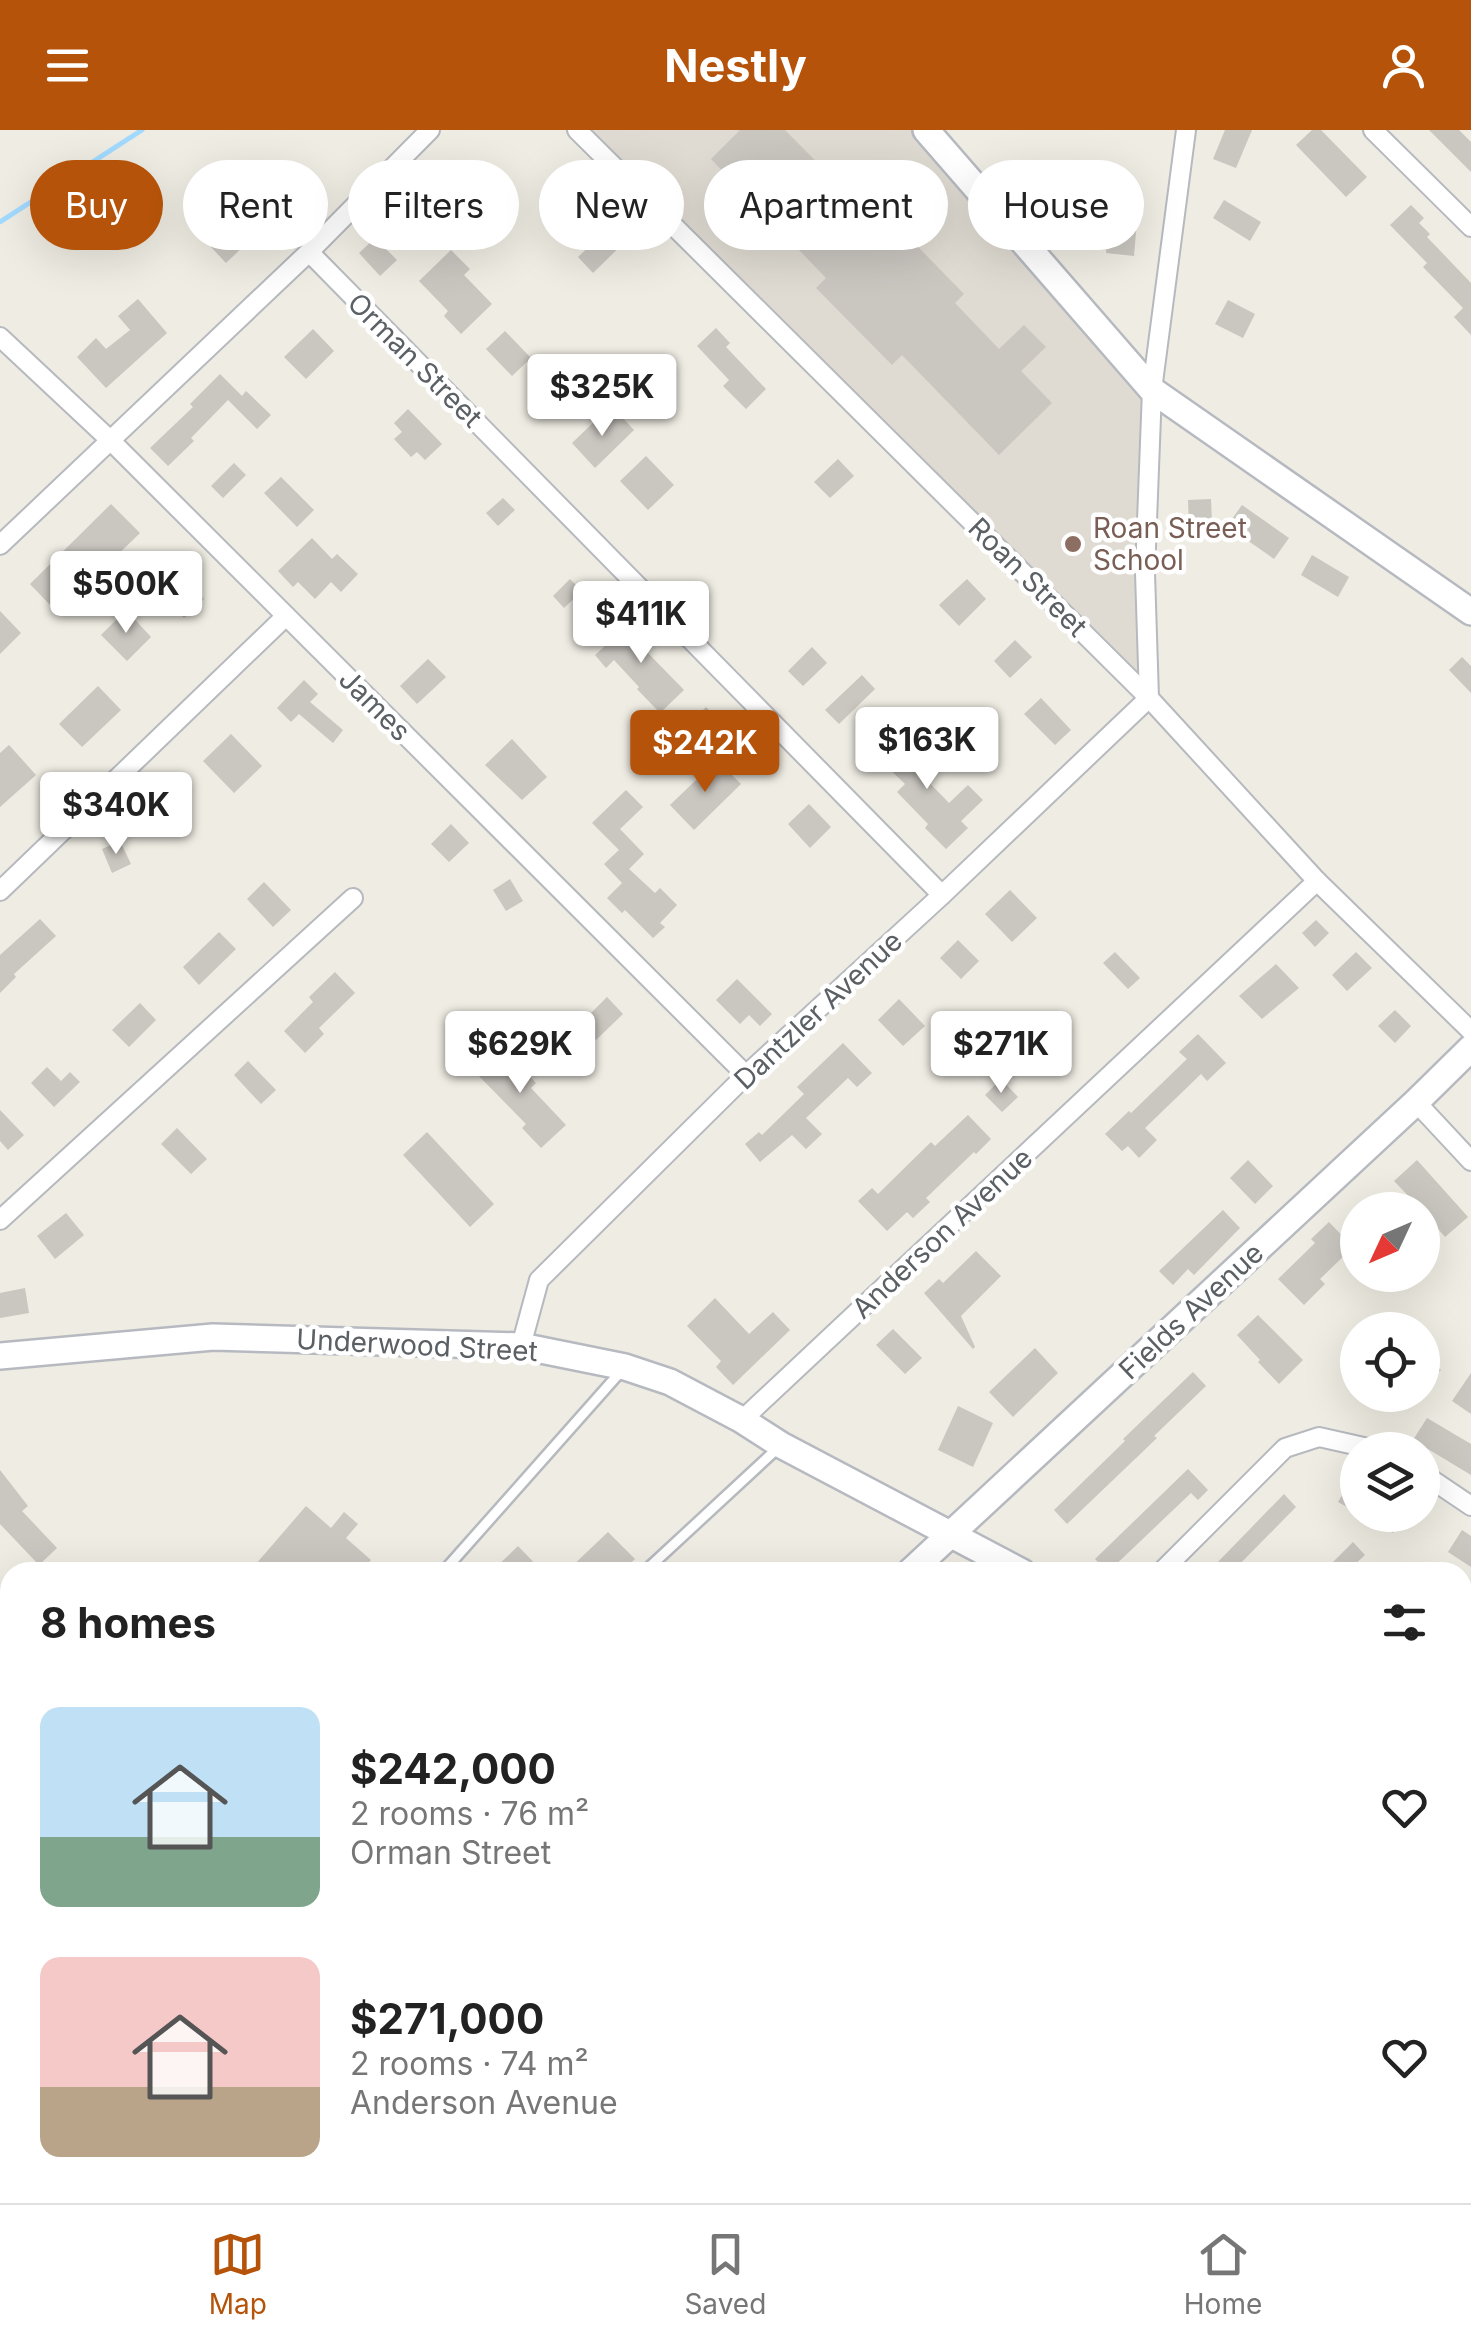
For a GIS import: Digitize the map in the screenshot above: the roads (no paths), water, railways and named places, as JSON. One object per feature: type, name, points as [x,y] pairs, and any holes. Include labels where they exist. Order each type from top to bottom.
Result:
[{"type":"street","points":[[0,545],[308,252],[430,130]]},
{"type":"street","name":"Roan Street","points":[[577,130],[1149,698],[1317,881],[1471,1031]]},
{"type":"street","points":[[926,130],[1152,390],[1471,612]]},
{"type":"street","points":[[1149,698],[1145,573],[1152,390],[1186,130]]},
{"type":"street","points":[[1372,130],[1471,227]]},
{"type":"street","name":"Orman Street","points":[[308,252],[942,896]]},
{"type":"street","name":"James","points":[[0,337],[110,440],[746,1075]]},
{"type":"street","points":[[0,891],[286,616]]},
{"type":"street","name":"Dantzler Avenue","points":[[521,1346],[539,1280],[746,1075],[942,896],[1149,698]]},
{"type":"street","name":"Anderson Avenue","points":[[742,1420],[1317,881]]},
{"type":"street","points":[[0,1220],[353,898]]},
{"type":"street","name":"Fields Avenue","points":[[920,1562],[1471,1048]]},
{"type":"street","points":[[1416,1102],[1471,1161]]},
{"type":"street","name":"Underwood Street","points":[[0,1356],[212,1336],[521,1346],[625,1367],[670,1382],[1003,1562]]},
{"type":"street","points":[[1171,1562],[1286,1448],[1319,1436],[1340,1441]]},
{"type":"street","points":[[1440,1485],[1471,1506]]},
{"type":"lane","points":[[452,1562],[625,1367]]},
{"type":"lane","points":[[655,1562],[781,1445]]},
{"type":"waterway","points":[[0,222],[142,130]]},
{"type":"place","name":"Roan Street School","points":[[1073,544]]}]
